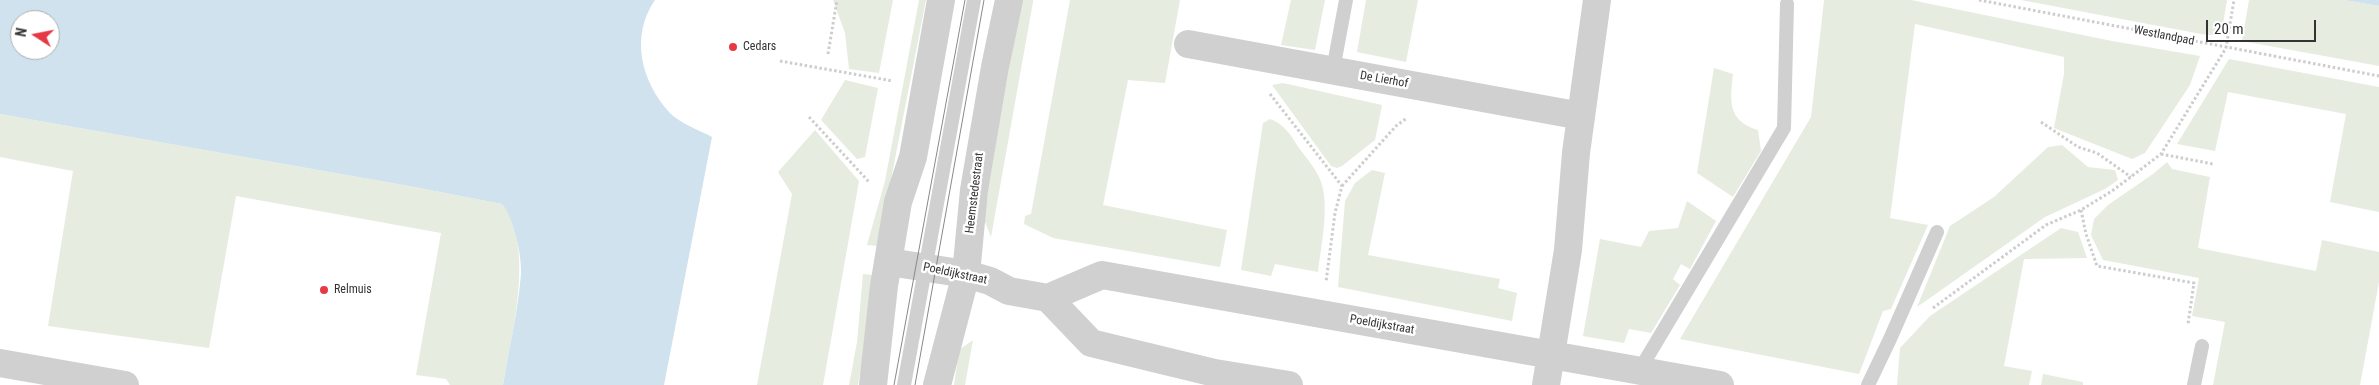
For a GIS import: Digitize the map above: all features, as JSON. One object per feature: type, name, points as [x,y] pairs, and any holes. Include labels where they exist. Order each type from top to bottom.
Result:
[{"type":"street","points":[[873,385],[898,202],[912,157],[941,0]]},
{"type":"street","name":"Heemstedestraat","points":[[938,385],[966,274],[974,190],[995,67],[1009,0]]},
{"type":"street","points":[[1546,385],[1568,250],[1576,153],[1598,0]]},
{"type":"street","name":"De Lierhof","points":[[1188,44],[1581,116]]},
{"type":"street","name":"Poeldijkstraat","points":[[889,262],[966,274],[990,281],[1009,291],[1048,298],[1102,275],[1720,385]]},
{"type":"street","points":[[1048,298],[1091,343],[1215,373],[1289,385]]},
{"type":"street","points":[[0,363],[125,385]]},
{"type":"lane","points":[[904,385],[974,0]]},
{"type":"lane","points":[[1332,70],[1346,0]]},
{"type":"lane","points":[[1640,371],[1784,128],[1786,4]]},
{"type":"lane","points":[[1868,385],[1937,232]]},
{"type":"lane","points":[[2194,385],[2202,346]]},
{"type":"path","points":[[828,54],[837,0]]},
{"type":"path","name":"Westlandpad","points":[[1979,0],[2379,76]]},
{"type":"path","points":[[1890,339],[2046,225],[2082,210],[2161,154],[2226,48],[2234,0]]},
{"type":"path","points":[[1271,59],[1265,87],[1342,186]]},
{"type":"path","points":[[780,61],[898,82]]},
{"type":"path","points":[[1322,314],[1335,213],[1342,186],[1396,126],[1445,91]]},
{"type":"path","points":[[809,117],[875,189]]},
{"type":"path","points":[[2041,122],[2078,147],[2097,154],[2131,177]]},
{"type":"path","points":[[2161,154],[2213,164]]},
{"type":"path","points":[[2082,210],[2086,234],[2097,266],[2194,283],[2189,316]]},
{"type":"shaded area","points":[[833,0],[893,0],[879,73],[849,69],[845,33]]},
{"type":"shaded area","points":[[919,0],[926,0],[878,246],[867,245],[885,181]]},
{"type":"shaded area","points":[[1021,0],[1033,0],[1033,2],[991,237],[983,217]]},
{"type":"shaded area","points":[[1070,0],[1180,0],[1165,83],[1128,80],[1103,205],[1227,230],[1220,267],[1053,238],[1024,224],[1025,216],[1031,214]]},
{"type":"shaded area","points":[[1291,0],[1325,0],[1315,50],[1281,45]]},
{"type":"shaded area","points":[[1366,0],[1418,0],[1406,62],[1357,52]]},
{"type":"shaded area","points":[[1824,0],[1911,0],[2112,41],[2200,56],[2190,85],[2145,153],[2132,159],[2054,128],[2064,74],[2064,57],[1915,24],[1890,218],[1928,225],[1891,309],[1883,311],[1859,374],[1680,339],[1811,117]]},
{"type":"shaded area","points":[[2021,0],[2227,0],[2221,36],[2201,34]]},
{"type":"shaded area","points":[[2249,0],[2344,0],[2379,6],[2379,66],[2242,41]]},
{"type":"shaded area","points":[[2229,59],[2379,87],[2379,212],[2330,202],[2346,114],[2228,92],[2215,151],[2177,144]]},
{"type":"shaded area","points":[[1714,68],[1733,74],[1731,101],[1736,115],[1748,126],[1758,130],[1761,151],[1733,197],[1697,173]]},
{"type":"shaded area","points":[[845,80],[878,88],[865,157],[857,159],[821,120]]},
{"type":"shaded area","points":[[1283,83],[1382,105],[1375,140],[1342,166],[1337,168],[1331,166],[1272,85]]},
{"type":"shaded area","points":[[0,114],[502,204],[512,222],[518,243],[519,267],[515,317],[503,385],[450,385],[446,379],[416,375],[441,233],[236,196],[209,348],[48,326],[73,171],[0,157]]},
{"type":"shaded area","points":[[1270,119],[1284,127],[1315,170],[1323,187],[1325,210],[1318,272],[1275,264],[1271,276],[1241,270],[1263,123]]},
{"type":"shaded area","points":[[815,130],[859,181],[823,385],[757,385],[792,194],[778,172]]},
{"type":"shaded area","points":[[2062,145],[2088,167],[2115,170],[2118,180],[2105,189],[2045,217],[1917,307],[1950,226],[1994,197],[2048,147]]},
{"type":"shaded area","points":[[2167,162],[2172,169],[2210,177],[2198,248],[2316,271],[2322,240],[2379,252],[2379,282],[2360,385],[2213,385],[2225,322],[2192,316],[2199,278],[2103,260],[2091,235],[2094,219],[2108,205]]},
{"type":"shaded area","points":[[1372,170],[1385,173],[1368,255],[1500,279],[1498,288],[1517,293],[1512,321],[1338,287],[1345,201],[1355,183]]},
{"type":"shaded area","points":[[1687,201],[1716,221],[1690,269],[1681,264],[1673,279],[1680,285],[1651,333],[1629,329],[1624,343],[1583,336],[1600,239],[1641,247],[1649,231],[1678,228]]},
{"type":"shaded area","points":[[2061,228],[2078,232],[2087,258],[2024,259],[2004,366],[2032,371],[2029,385],[1897,385],[1900,348],[1930,316]]},
{"type":"shaded area","points":[[863,274],[873,275],[868,330],[858,385],[849,385],[857,342]]},
{"type":"shaded area","points":[[973,340],[965,385],[954,385],[959,350]]},
{"type":"shaded area","points":[[2043,374],[2083,382],[2083,385],[2041,385]]},
{"type":"water","points":[[0,0],[655,0],[647,14],[641,43],[642,58],[651,86],[659,100],[673,116],[712,137],[664,385],[503,385],[518,302],[521,274],[519,248],[510,218],[502,204],[0,114]]},
{"type":"water","points":[[2344,0],[2379,0],[2379,6]]},
{"type":"tram line","points":[[894,385],[965,0]]},
{"type":"tram line","points":[[915,385],[984,0]]},
{"type":"place","name":"Cedars","points":[[733,47]]},
{"type":"place","name":"Relmuis","points":[[324,290]]}]
